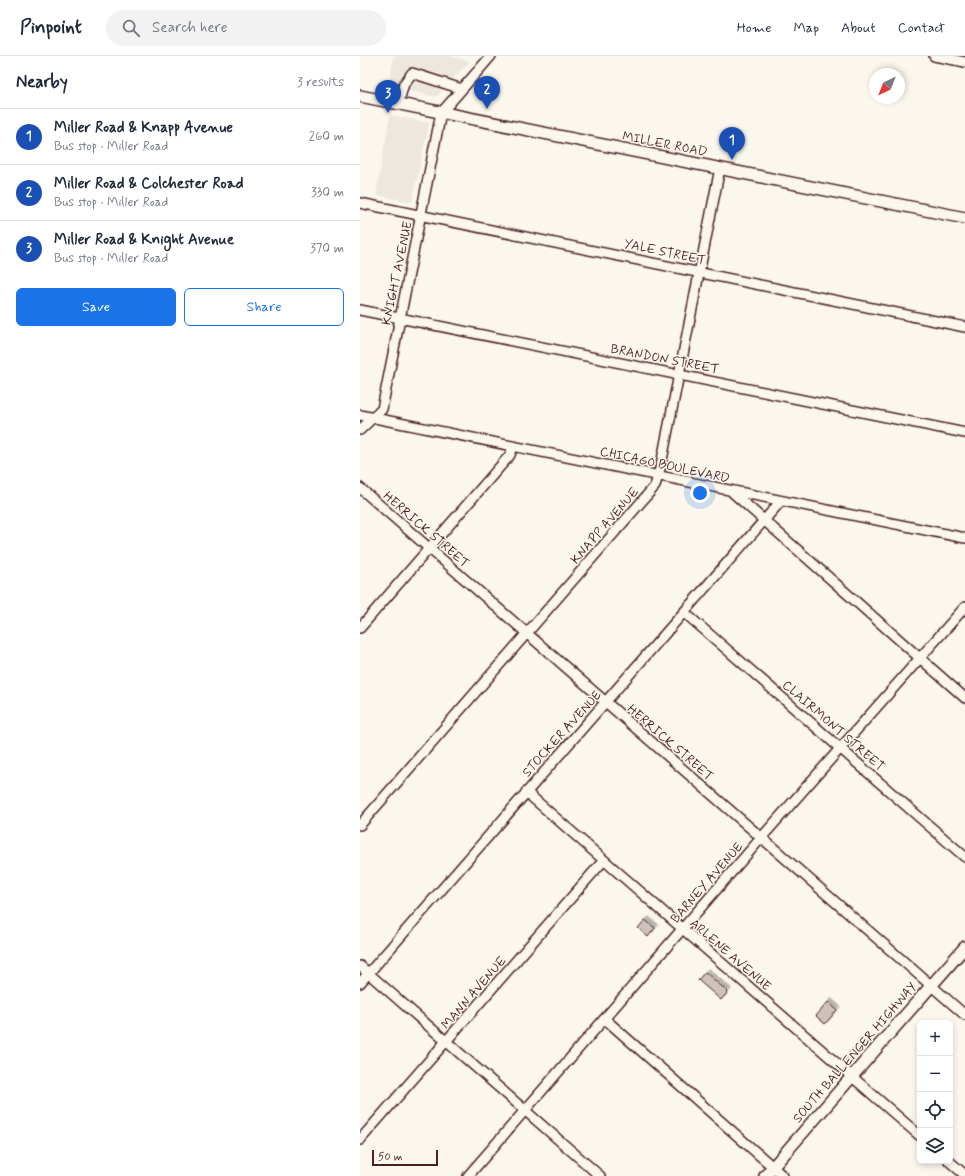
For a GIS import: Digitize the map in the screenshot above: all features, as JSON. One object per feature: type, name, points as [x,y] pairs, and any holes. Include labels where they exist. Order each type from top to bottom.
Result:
[{"type":"main road","name":"MILLER ROAD","points":[[360,96],[965,218]]},
{"type":"main road","name":"SOUTH BALLENGER HIGHWAY","points":[[764,1176],[965,947]]},
{"type":"street","points":[[441,113],[491,56]]},
{"type":"street","points":[[934,56],[965,62]]},
{"type":"street","points":[[398,104],[404,84],[412,73],[462,88]]},
{"type":"street","name":"KNIGHT AVENUE","points":[[360,430],[382,409],[441,113]]},
{"type":"street","name":"KNAPP AVENUE","points":[[360,825],[655,486],[659,476],[720,168]]},
{"type":"street","name":"YALE STREET","points":[[360,203],[965,327]]},
{"type":"street","name":"BRANDON STREET","points":[[360,310],[965,433]]},
{"type":"street","name":"CHICAGO BOULEVARD","points":[[360,416],[965,538]]},
{"type":"street","points":[[360,628],[510,455],[513,447]]},
{"type":"street","name":"HERRICK STREET","points":[[360,488],[965,1015]]},
{"type":"street","points":[[731,492],[965,698]]},
{"type":"street","name":"STOCKER AVENUE","points":[[360,983],[782,502]]},
{"type":"street","name":"BARNEY AVENUE","points":[[468,1176],[683,930],[762,837],[965,607]]},
{"type":"street","name":"CLAIRMONT STREET","points":[[685,613],[965,857]]},
{"type":"street","name":"ARLENE AVENUE","points":[[526,792],[917,1133]]},
{"type":"street","name":"MANN AVENUE","points":[[360,1140],[447,1042],[604,860]]},
{"type":"street","points":[[360,966],[600,1176]]},
{"type":"street","points":[[605,1019],[783,1176]]},
{"type":"street","points":[[952,1164],[965,1175]]},
{"type":"shaded area","points":[[394,56],[450,56],[470,61],[436,97],[389,86]]},
{"type":"shaded area","points":[[390,115],[429,123],[412,202],[376,195]]},
{"type":"green space","points":[[865,1035],[868,1041],[852,1059],[843,1060]]},
{"type":"building","points":[[645,920],[655,928],[648,937],[638,928]]},
{"type":"building","points":[[705,972],[728,992],[721,1000],[698,980]]},
{"type":"building","points":[[828,1002],[837,1010],[825,1024],[816,1016]]},
{"type":"place","name":"Miller Road & Colchester Road","points":[[487,109]]},
{"type":"place","name":"Miller Road & Knight Avenue","points":[[388,113]]},
{"type":"place","name":"Miller Road & Knapp Avenue","points":[[732,160]]}]
